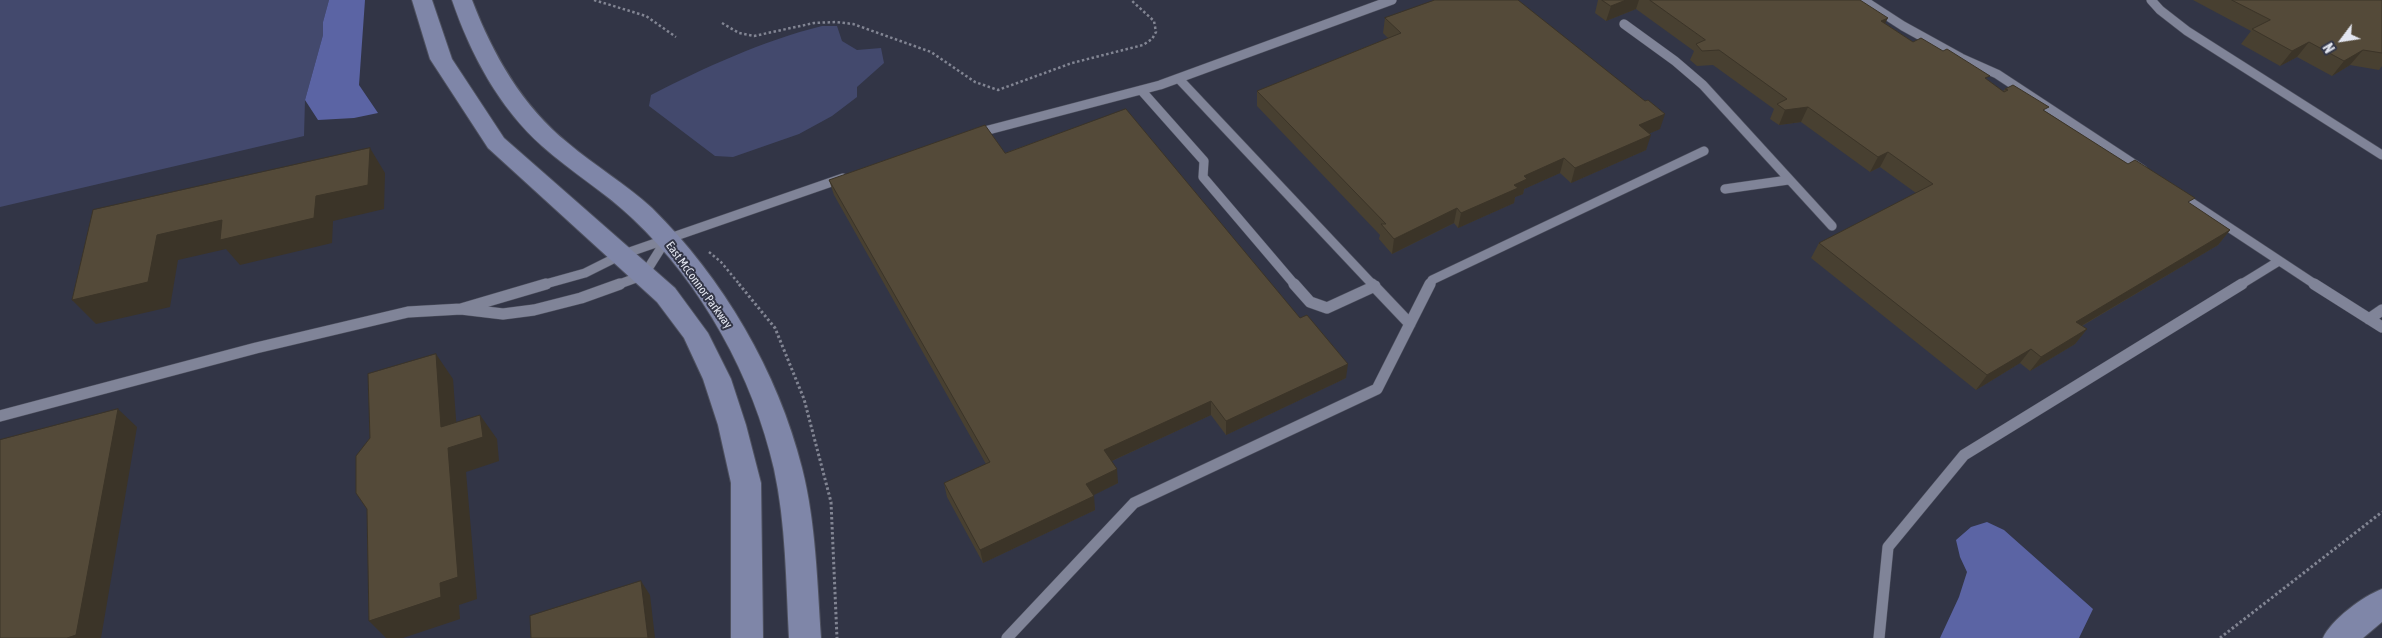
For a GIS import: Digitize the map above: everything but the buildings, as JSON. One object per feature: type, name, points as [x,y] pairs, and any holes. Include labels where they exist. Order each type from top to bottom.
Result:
[{"type":"street","points":[[422,0],[441,59],[466,101],[496,143],[666,295],[695,333],[717,379],[732,425],[746,483],[747,638]]},
{"type":"street","name":"East McConnor Parkway","points":[[462,0],[469,20],[491,64],[536,127],[644,215],[692,272],[736,335],[765,396],[788,470],[796,531],[805,638]]},
{"type":"street","points":[[2340,638],[2382,603]]},
{"type":"lane","points":[[972,134],[1178,79],[1392,0]]},
{"type":"lane","points":[[1863,0],[1903,26],[1961,58],[1997,74],[2154,177]]},
{"type":"lane","points":[[2151,0],[2160,10],[2187,31],[2382,155]]},
{"type":"lane","points":[[1624,24],[1676,62],[1702,84],[1739,120],[1788,180],[1832,226]]},
{"type":"lane","points":[[1178,79],[1410,324]]},
{"type":"lane","points":[[1141,90],[1204,162],[1204,177],[1310,302],[1327,308],[1375,286]]},
{"type":"lane","points":[[1007,638],[1134,503],[1377,389],[1432,280],[1704,151]]},
{"type":"lane","points":[[461,309],[585,273],[621,255],[853,174]]},
{"type":"lane","points":[[1725,188],[1788,180]]},
{"type":"lane","points":[[2169,187],[2382,327]]},
{"type":"lane","points":[[0,416],[256,348],[408,312],[461,309],[503,314],[534,310],[581,298],[644,275],[666,240]]},
{"type":"lane","points":[[1879,638],[1888,547],[1964,455],[2279,261]]},
{"type":"lane","points":[[2369,319],[2382,310]]},
{"type":"path","points":[[594,0],[646,16],[676,37]]},
{"type":"path","points":[[722,23],[741,34],[757,36],[786,28],[827,22],[844,22],[908,43],[939,57],[978,84],[998,90],[1072,63],[1143,45],[1152,39],[1156,32],[1154,21],[1131,0]]},
{"type":"path","points":[[2220,638],[2382,512]]},
{"type":"shaded area","points":[[0,0],[329,0],[323,22],[323,35],[305,100],[304,136],[0,207]]},
{"type":"shaded area","points":[[822,26],[837,26],[842,41],[857,50],[881,48],[884,63],[857,87],[857,97],[832,116],[799,134],[733,157],[715,156],[649,106],[651,95],[692,75],[756,47]]},
{"type":"water","points":[[329,0],[365,0],[359,85],[378,113],[354,118],[318,120],[305,100],[323,35],[323,22]]},
{"type":"water","points":[[1987,522],[2004,530],[2093,609],[2079,638],[1940,638],[1959,597],[1967,572],[1960,557],[1956,540],[1971,527]]}]
